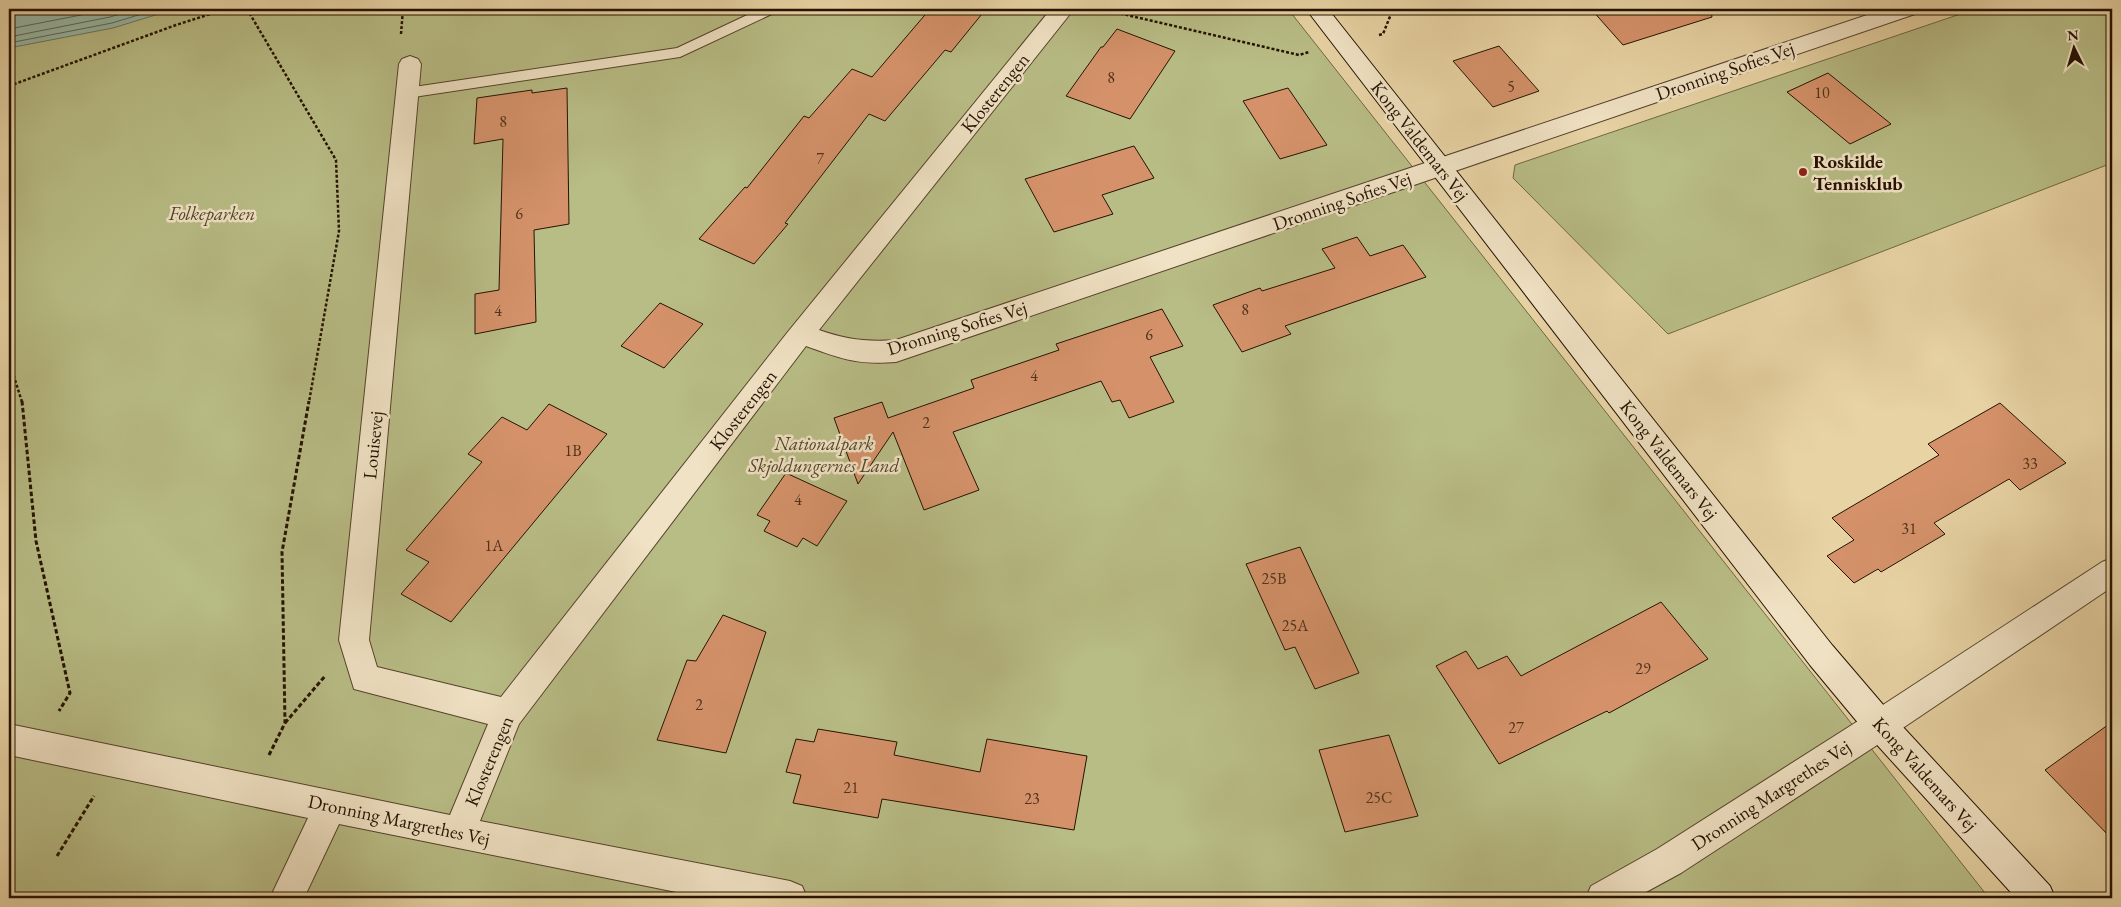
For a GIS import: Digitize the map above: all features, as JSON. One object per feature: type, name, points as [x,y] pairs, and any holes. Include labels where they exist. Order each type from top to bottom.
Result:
[{"type":"street","name":"Klosterengen","points":[[459,833],[508,714],[802,334],[1063,9]]},
{"type":"street","name":"Kong Valdemars Vej","points":[[1317,9],[1821,656],[1880,725],[2038,898]]},
{"type":"street","name":"Dronning Sofies Vej","points":[[802,334],[843,349],[869,352],[896,351],[1907,9]]},
{"type":"street","name":"Louisevej","points":[[410,64],[354,640],[365,679],[508,714]]},
{"type":"street","name":"Dronning Margrethes Vej","points":[[1603,898],[1669,861],[1880,725],[2112,571]]},
{"type":"street","name":"Dronning Margrethes Vej","points":[[23,743],[459,833],[790,898]]},
{"type":"street","points":[[287,898],[332,806]]},
{"type":"lane","points":[[407,93],[680,52],[771,9]]},
{"type":"path","points":[[9,86],[176,24],[226,9]]},
{"type":"path","points":[[247,9],[336,160],[339,231],[282,552],[285,723]]},
{"type":"path","points":[[1101,9],[1298,55],[1383,34],[1393,9]]},
{"type":"path","points":[[9,361],[23,405],[36,541],[70,693],[23,743]]},
{"type":"path","points":[[252,789],[285,723],[354,640]]},
{"type":"path","points":[[57,856],[84,812]]},
{"type":"green space","name":"Nationalpark Skjoldungernes Land","points":[[9,9],[1288,9],[1989,898],[9,898]]},
{"type":"green space","name":"Roskilde Tennisklub","points":[[1975,9],[2112,9],[2112,163],[1668,334],[1513,178],[1515,165]]},
{"type":"water","points":[[9,9],[175,9],[113,28],[9,48]]},
{"type":"building","points":[[930,9],[986,9],[951,52],[945,50],[885,121],[869,114],[785,223],[788,224],[754,264],[699,239],[745,187],[747,188],[804,116],[809,118],[852,69],[872,77]]},
{"type":"building","points":[[1591,9],[1711,9],[1712,17],[1623,45]]},
{"type":"building","points":[[1117,29],[1175,51],[1130,119],[1066,96],[1101,47]]},
{"type":"building","points":[[1499,46],[1539,91],[1493,107],[1453,61]]},
{"type":"building","points":[[1828,73],[1891,124],[1850,144],[1787,92]]},
{"type":"building","points":[[567,88],[569,224],[534,230],[536,322],[475,334],[475,294],[499,290],[503,139],[474,144],[477,98],[532,90],[532,93]]},
{"type":"building","points":[[1288,88],[1327,145],[1280,159],[1243,101]]},
{"type":"building","points":[[1134,146],[1154,178],[1102,195],[1113,214],[1054,232],[1025,179]]},
{"type":"building","points":[[1357,237],[1370,256],[1403,245],[1426,277],[1285,326],[1291,334],[1242,352],[1213,305],[1260,288],[1262,291],[1335,268],[1322,249]]},
{"type":"building","points":[[660,303],[703,324],[664,368],[621,346]]},
{"type":"building","points":[[1162,309],[1183,346],[1150,357],[1174,402],[1129,418],[1120,400],[1112,402],[1101,381],[953,432],[979,490],[924,510],[893,432],[858,484],[834,418],[882,402],[888,418],[974,388],[971,380],[1059,350],[1056,344]]},
{"type":"building","points":[[2000,403],[2066,463],[2020,490],[2009,479],[1934,523],[1945,534],[1881,572],[1878,569],[1854,583],[1827,556],[1854,540],[1832,518],[1939,455],[1928,444]]},
{"type":"building","points":[[549,404],[607,434],[451,622],[401,594],[429,562],[406,550],[482,462],[468,454],[502,417],[527,430]]},
{"type":"building","points":[[786,473],[847,501],[817,546],[803,538],[797,547],[764,531],[770,521],[757,515]]},
{"type":"building","points":[[1300,547],[1359,673],[1315,689],[1295,647],[1285,650],[1246,564]]},
{"type":"building","points":[[1661,602],[1708,659],[1609,713],[1607,711],[1499,764],[1436,666],[1466,651],[1478,669],[1507,656],[1521,676]]},
{"type":"building","points":[[723,615],[766,632],[726,753],[657,740],[687,660],[696,661]]},
{"type":"building","points":[[2112,722],[2112,839],[2045,770]]},
{"type":"building","points":[[818,729],[897,742],[894,755],[980,772],[987,739],[1087,756],[1074,830],[882,799],[878,818],[793,803],[801,775],[786,772],[796,739],[814,742]]},
{"type":"building","points":[[1389,735],[1418,816],[1345,832],[1319,750]]},
{"type":"place","name":"Roskilde Tennisklub","points":[[1803,172]]},
{"type":"park label","name":"Folkeparken","points":[[212,213]]}]
